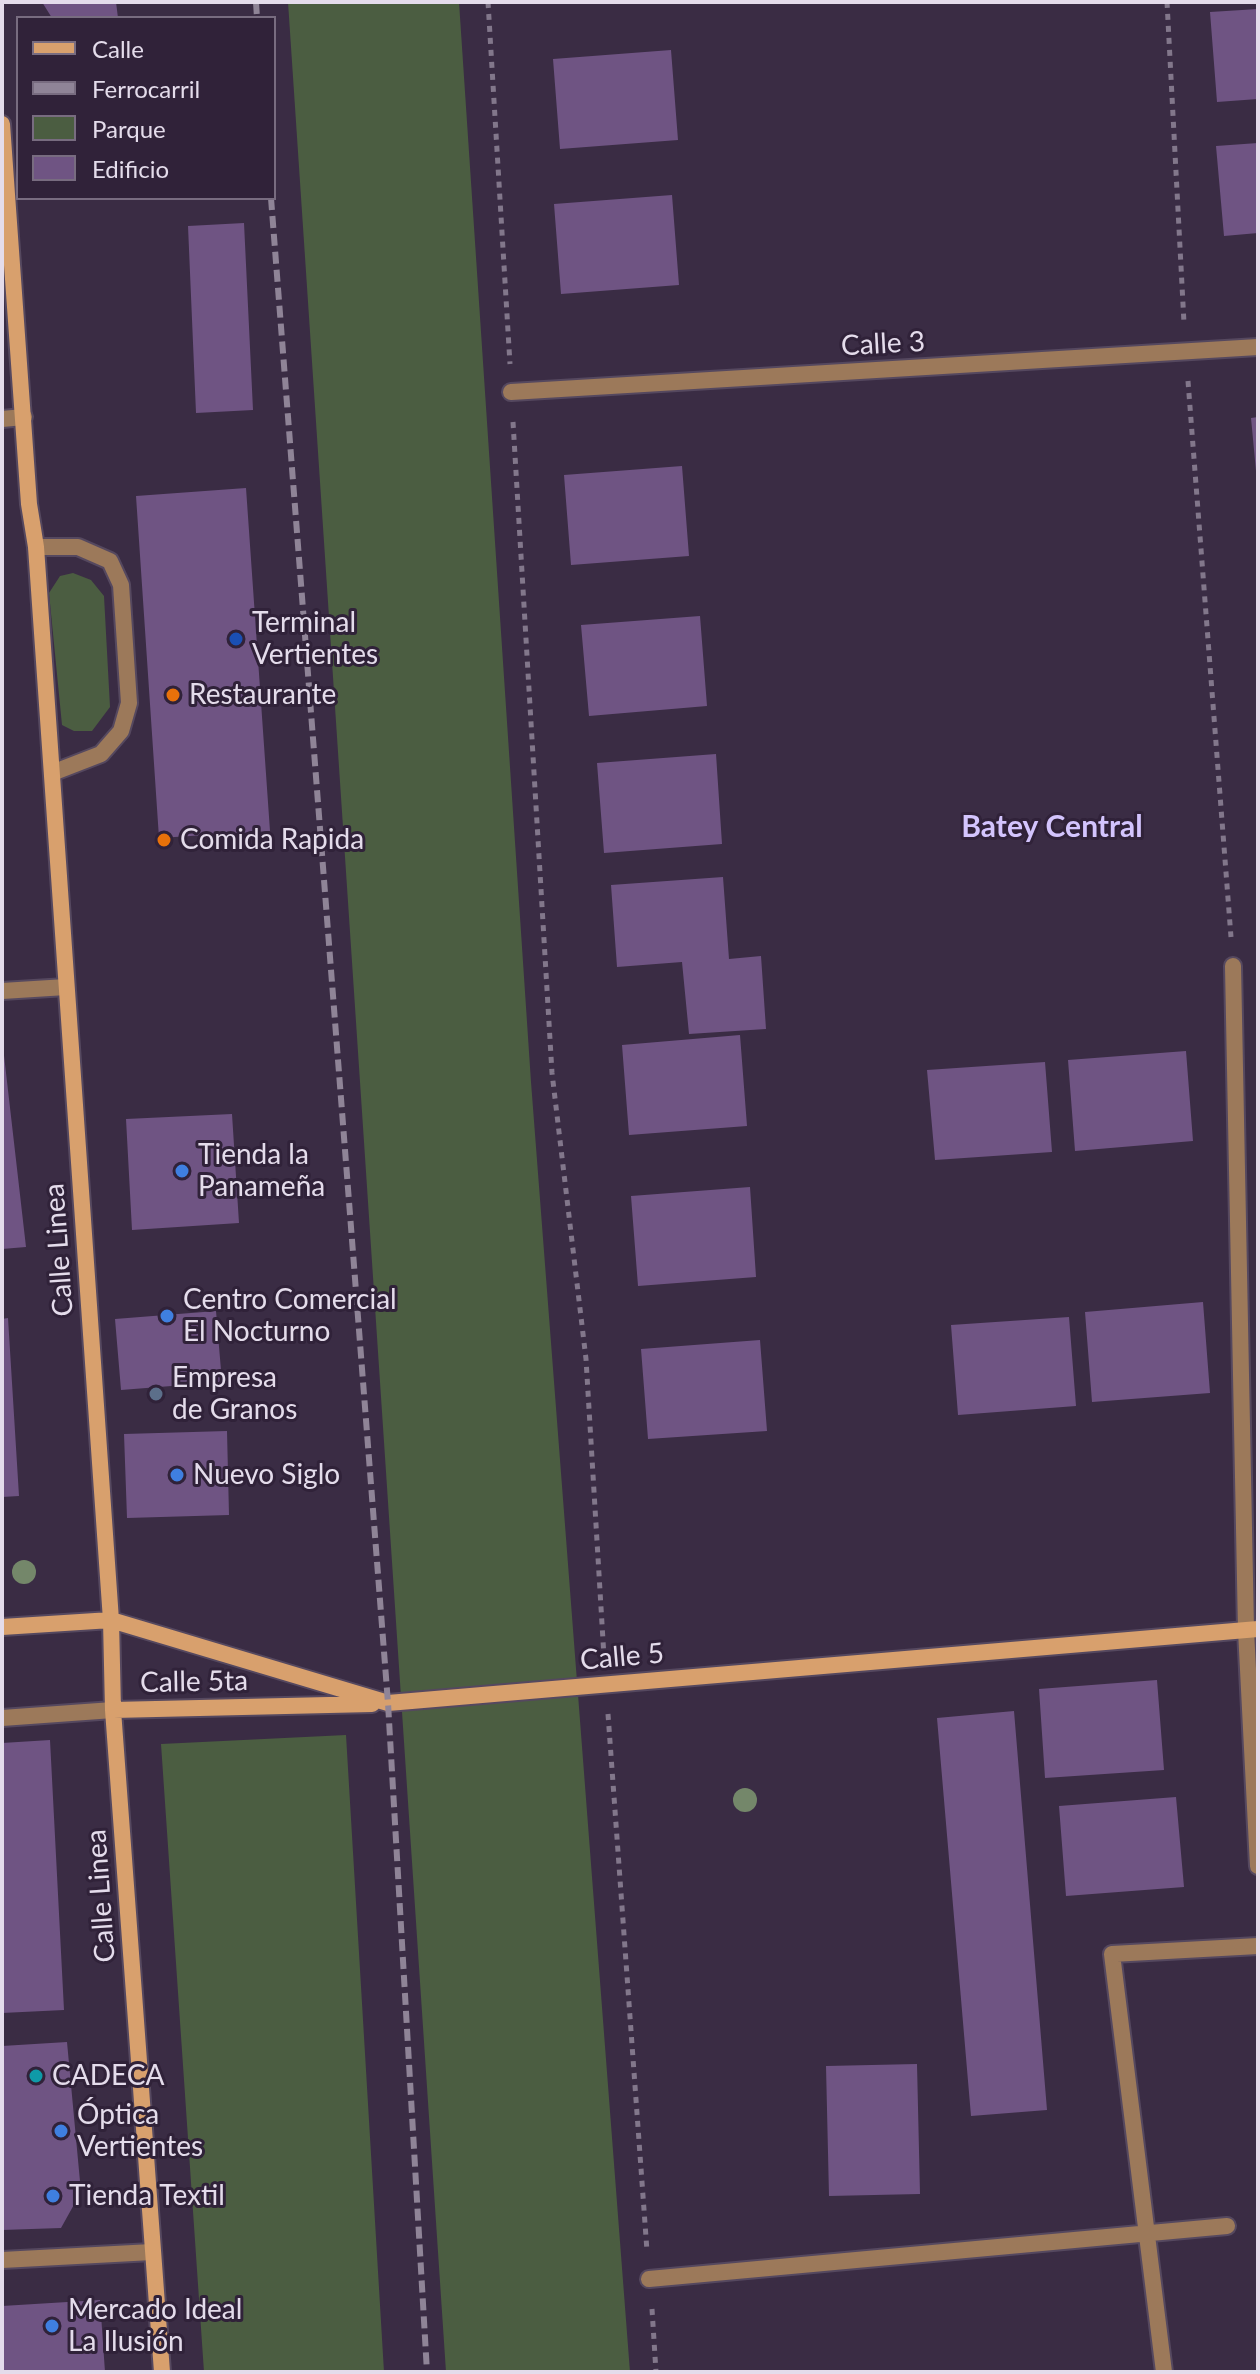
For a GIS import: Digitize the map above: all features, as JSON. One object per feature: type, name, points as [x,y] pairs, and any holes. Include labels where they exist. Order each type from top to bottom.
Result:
[{"type":"main road","name":"Calle Linea","points":[[2,124],[36,547],[111,1620],[113,1710],[162,2372]]},
{"type":"main road","name":"Calle 5","points":[[2,1627],[111,1620],[388,1703],[1252,1629]]},
{"type":"main road","name":"Calle 5ta","points":[[113,1710],[388,1703]]},
{"type":"street","name":"Calle 3","points":[[511,392],[1258,347]]},
{"type":"street","points":[[2,419],[24,417]]},
{"type":"street","points":[[36,547],[78,547],[110,561],[121,585],[129,703],[121,731],[101,754],[52,773]]},
{"type":"street","points":[[1233,966],[1258,1866]]},
{"type":"street","points":[[2,991],[66,987]]},
{"type":"street","name":"Calle 5ta","points":[[2,1718],[113,1710]]},
{"type":"street","points":[[1164,2372],[1112,1954],[1258,1946]]},
{"type":"street","points":[[649,2279],[1227,2226]]},
{"type":"street","points":[[2,2260],[152,2252]]},
{"type":"path","points":[[488,2],[552,1073],[586,1359],[605,1685],[656,2372]]},
{"type":"path","points":[[1167,2],[1186,351],[1233,966]]},
{"type":"green space","points":[[288,2],[459,2],[531,1082],[630,2372],[446,2372]]},
{"type":"green space","points":[[73,573],[91,580],[104,596],[110,707],[92,731],[74,731],[62,725],[49,593],[60,576]]},
{"type":"green space","points":[[346,1735],[384,2372],[204,2372],[161,1744]]},
{"type":"building","points":[[42,2],[116,2],[118,16],[51,16]]},
{"type":"building","points":[[1258,9],[1258,99],[1217,102],[1210,12]]},
{"type":"building","points":[[671,50],[678,140],[560,149],[553,59]]},
{"type":"building","points":[[1258,143],[1258,233],[1224,236],[1216,146]]},
{"type":"building","points":[[672,195],[679,285],[561,294],[554,204]]},
{"type":"building","points":[[244,223],[253,410],[196,413],[188,226]]},
{"type":"building","points":[[1258,417],[1258,471],[1256,471],[1251,418]]},
{"type":"building","points":[[682,466],[689,556],[571,565],[564,475]]},
{"type":"building","points":[[246,488],[270,831],[159,838],[136,496]]},
{"type":"building","points":[[700,616],[707,706],[589,716],[581,625]]},
{"type":"building","points":[[716,754],[722,844],[604,853],[597,763]]},
{"type":"building","points":[[723,877],[729,959],[761,956],[766,1029],[689,1034],[682,962],[617,967],[611,885]]},
{"type":"building","points":[[740,1035],[747,1126],[629,1135],[622,1045]]},
{"type":"building","points":[[2,1038],[26,1247],[2,1249]]},
{"type":"building","points":[[1186,1051],[1193,1141],[1075,1151],[1068,1060]]},
{"type":"building","points":[[1045,1062],[1052,1152],[935,1160],[927,1070]]},
{"type":"building","name":"Tienda la Panameña","points":[[232,1114],[239,1223],[132,1230],[126,1119]]},
{"type":"building","points":[[750,1187],[756,1277],[638,1286],[631,1196]]},
{"type":"building","points":[[1203,1302],[1210,1393],[1092,1402],[1085,1312]]},
{"type":"building","points":[[216,1311],[222,1382],[121,1390],[115,1319]]},
{"type":"building","points":[[1069,1317],[1076,1406],[958,1415],[951,1325]]},
{"type":"building","points":[[8,1318],[19,1496],[2,1497],[2,1319]]},
{"type":"building","points":[[760,1340],[767,1431],[648,1439],[641,1349]]},
{"type":"building","name":"Nuevo Siglo","points":[[227,1431],[229,1515],[127,1518],[124,1434]]},
{"type":"building","points":[[1157,1680],[1164,1770],[1045,1778],[1039,1689]]},
{"type":"building","points":[[1014,1711],[1047,2110],[971,2116],[937,1718]]},
{"type":"building","points":[[50,1740],[64,2010],[2,2013],[2,1743]]},
{"type":"building","points":[[1176,1797],[1184,1887],[1066,1896],[1059,1806]]},
{"type":"building","points":[[67,2042],[81,2192],[61,2228],[2,2230],[2,2046]]},
{"type":"building","points":[[917,2064],[920,2194],[829,2196],[826,2066]]},
{"type":"building","name":"Mercado Ideal La Ilusión","points":[[100,2300],[105,2372],[4,2372],[2,2306]]},
{"type":"railway","points":[[256,2],[257,16]]},
{"type":"railway","points":[[271,200],[388,1703],[427,2372]]},
{"type":"place","name":"Terminal Vertientes","points":[[236,639]]},
{"type":"place","name":"Restaurante","points":[[173,695]]},
{"type":"place","name":"Comida Rapida","points":[[164,840]]},
{"type":"place","name":"Tienda la Panameña","points":[[182,1171]]},
{"type":"place","name":"Centro Comercial El Nocturno","points":[[167,1316]]},
{"type":"place","name":"Empresa de Granos","points":[[156,1394]]},
{"type":"place","name":"Nuevo Siglo","points":[[177,1475]]},
{"type":"place","name":"CADECA","points":[[36,2076]]},
{"type":"place","name":"Óptica Vertientes","points":[[61,2131]]},
{"type":"place","name":"Tienda Textil","points":[[53,2196]]},
{"type":"place","name":"Mercado Ideal La Ilusión","points":[[52,2326]]},
{"type":"district","name":"Batey Central","points":[[1052,827]]}]
